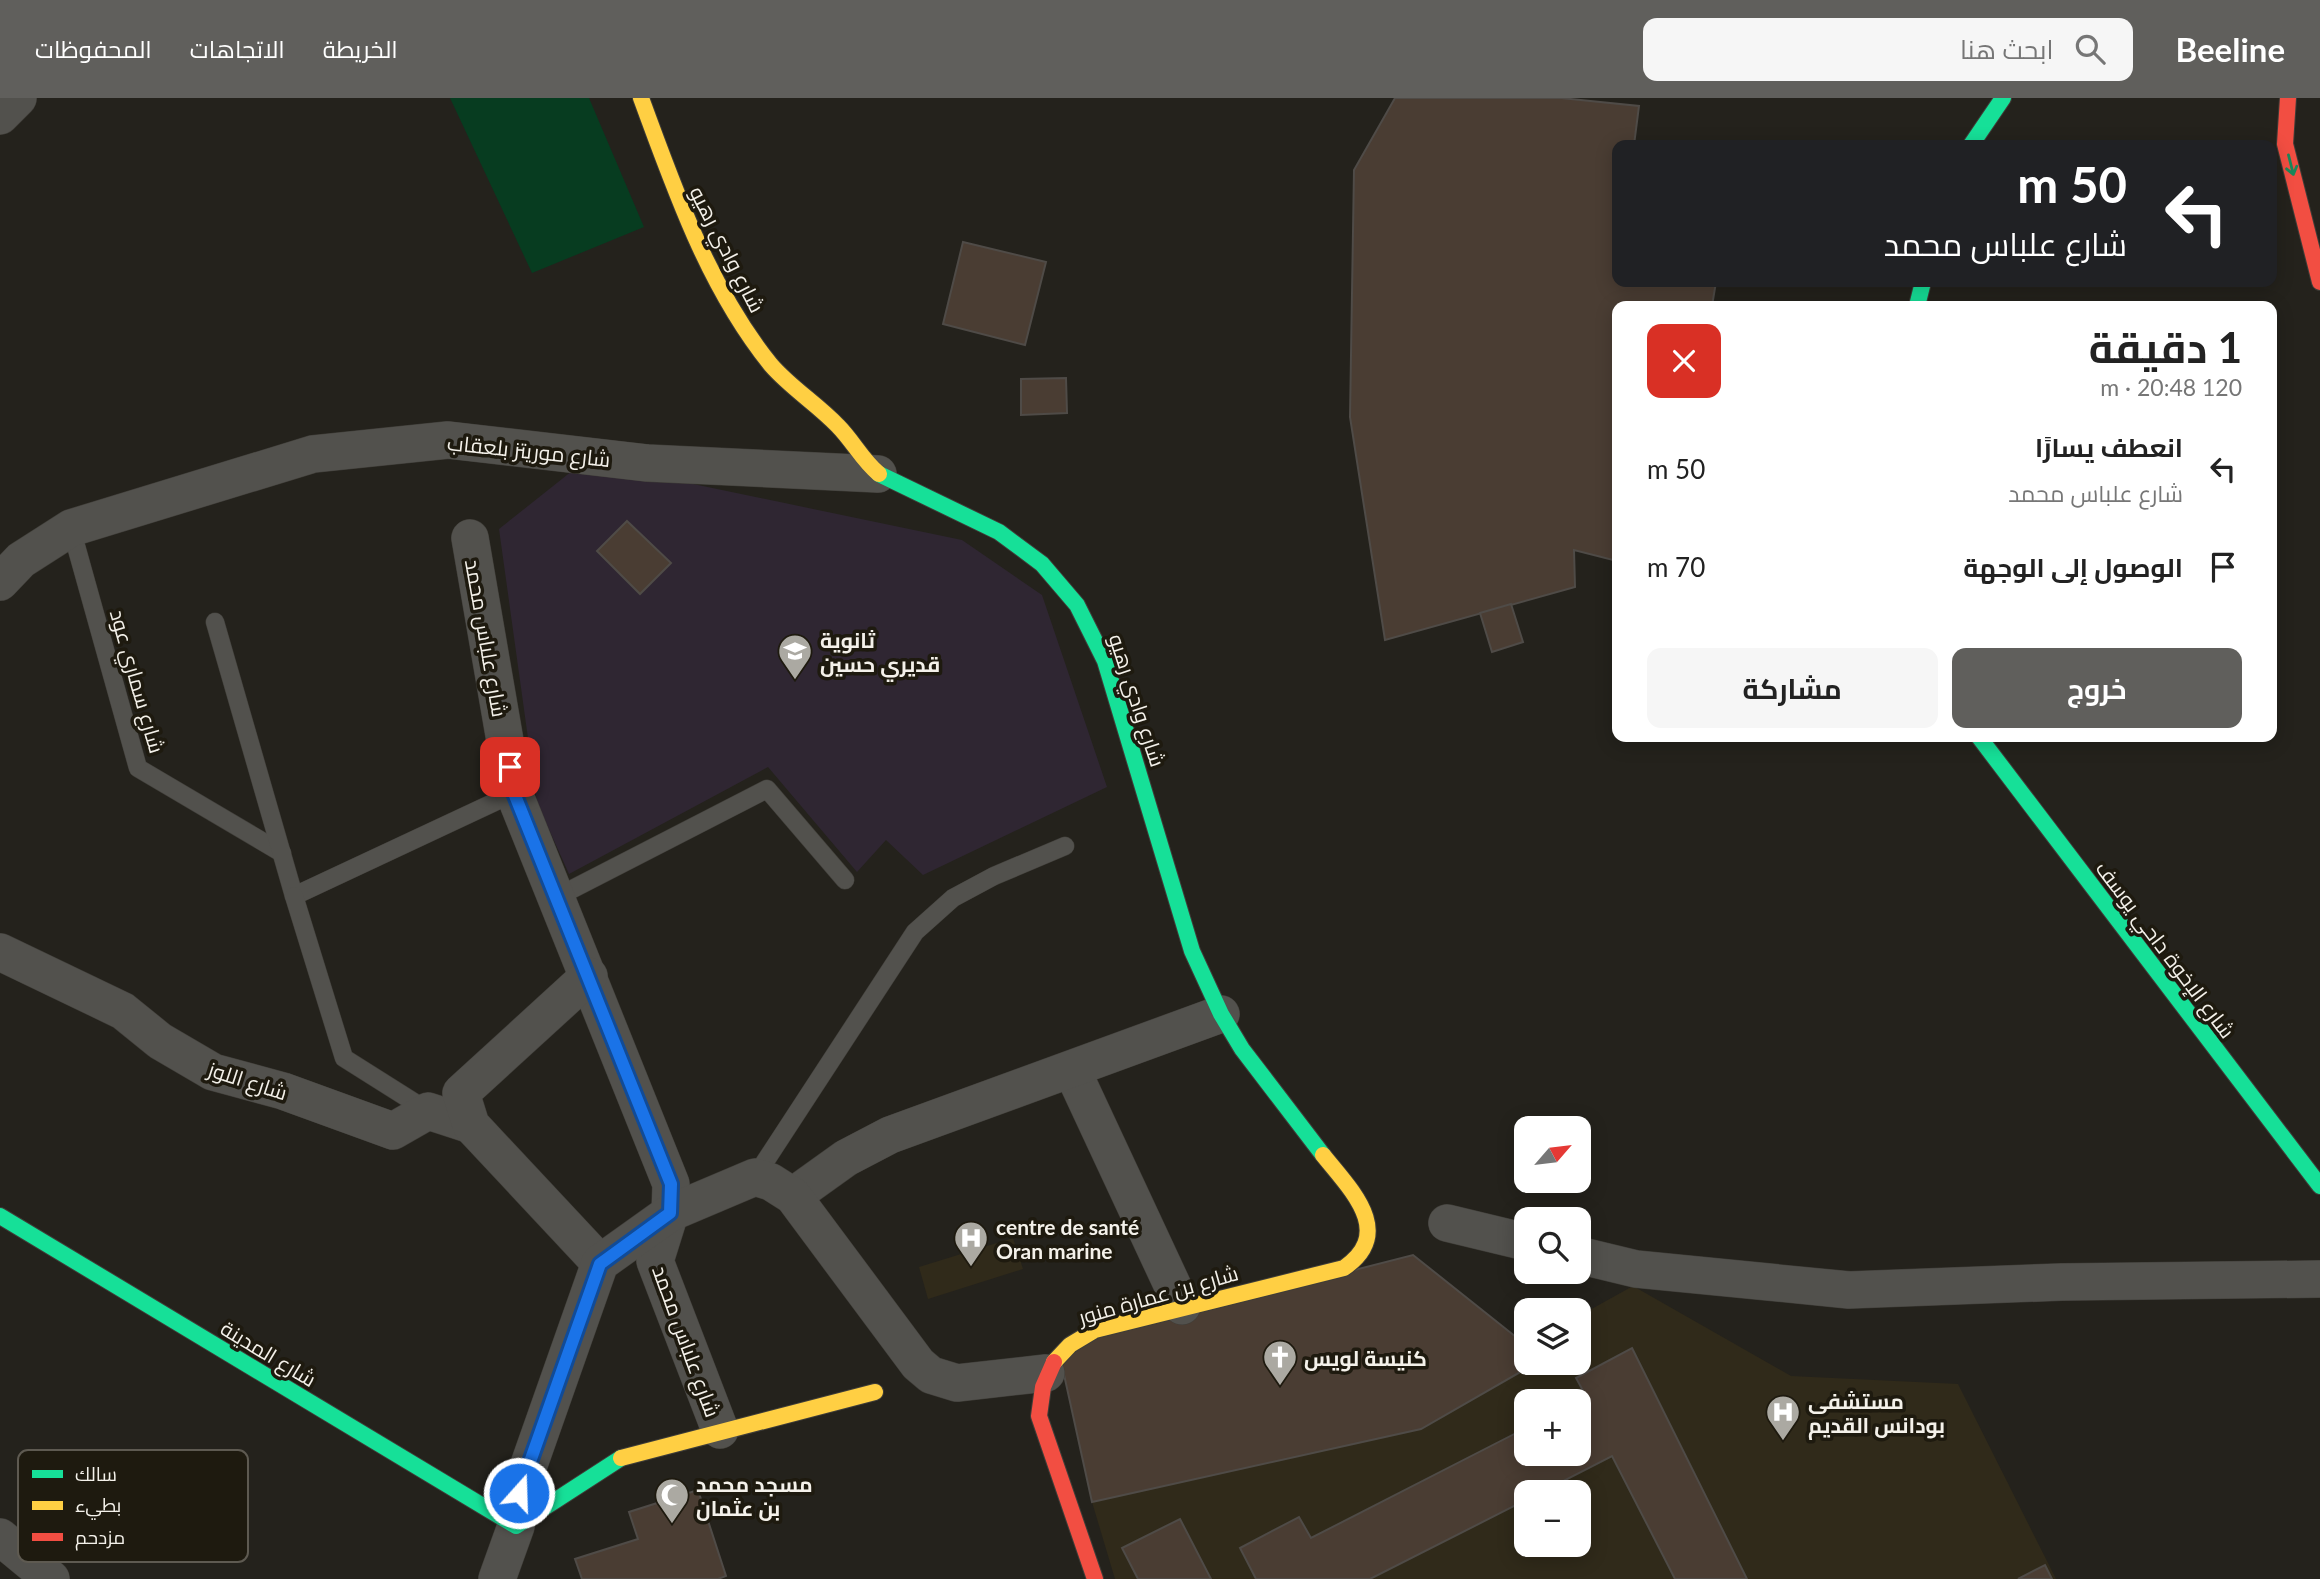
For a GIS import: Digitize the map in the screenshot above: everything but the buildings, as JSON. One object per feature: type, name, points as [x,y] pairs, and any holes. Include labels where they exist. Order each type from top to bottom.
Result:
[{"type":"street","points":[[0,116],[18,98]]},
{"type":"street","name":"شارع وادي رهيو","points":[[641,98],[683,211],[735,314],[771,365],[802,397],[836,425],[878,474],[986,523],[1018,542],[1046,566],[1071,594],[1091,626],[1126,727],[1192,951],[1221,1014],[1242,1049],[1364,1211],[1369,1224],[1369,1238],[1356,1261],[1344,1268]]},
{"type":"street","points":[[1974,140],[2003,98]]},
{"type":"street","points":[[2288,98],[2285,144],[2320,282]]},
{"type":"street","name":"شارع موريتز بلعقاب","points":[[0,582],[21,560],[71,528],[313,454],[448,440],[647,463],[878,474]]},
{"type":"street","name":"شارع علباس محمد","points":[[470,538],[514,793],[671,1184],[670,1213],[655,1261],[720,1430]]},
{"type":"street","name":"شارع الإخوة داحي يوسف","points":[[1983,742],[2320,1186]]},
{"type":"street","name":"شارع اللوز","points":[[0,952],[122,1011],[160,1041],[213,1072],[283,1091],[393,1131],[428,1111]]},
{"type":"street","points":[[589,976],[461,1093],[471,1125],[600,1264]]},
{"type":"street","points":[[793,1196],[846,1158],[890,1135],[1221,1014]]},
{"type":"street","points":[[1072,1070],[1182,1306]]},
{"type":"street","points":[[428,1111],[471,1125]]},
{"type":"street","points":[[498,1579],[516,1527],[519,1493],[600,1264],[670,1213],[755,1177],[771,1182],[793,1196],[918,1364],[931,1375],[957,1383],[1046,1373]]},
{"type":"street","name":"شارع المدينة","points":[[0,1216],[516,1527]]},
{"type":"street","points":[[1447,1223],[1514,1239]]},
{"type":"street","points":[[1591,1258],[1636,1269],[1849,1290],[2062,1282],[2320,1279]]},
{"type":"street","name":"شارع بن عمارة منور","points":[[1095,1579],[1043,1436],[1039,1416],[1039,1396],[1046,1373],[1058,1354],[1075,1339],[1095,1330],[1182,1306],[1344,1268]]},
{"type":"street","points":[[516,1527],[615,1459],[875,1392]]},
{"type":"street","points":[[0,1537],[18,1552]]},
{"type":"street","points":[[30,1562],[51,1579]]},
{"type":"lane","name":"شارع سماري عود","points":[[71,528],[138,768],[282,853]]},
{"type":"lane","points":[[215,622],[344,1058],[428,1111]]},
{"type":"lane","points":[[557,897],[767,789],[845,880]]},
{"type":"lane","points":[[294,895],[514,793]]},
{"type":"lane","points":[[755,1177],[915,932],[953,898],[994,876],[1065,846]]},
{"type":"shaded area","name":"ثانوية قديري حسين","points":[[572,471],[674,480],[962,540],[1042,595],[1107,787],[923,875],[886,840],[857,872],[768,767],[569,874],[537,803],[499,529]]},
{"type":"shaded area","name":"centre de santé Oran marine","points":[[1013,1238],[1023,1269],[928,1299],[919,1267]]},
{"type":"shaded area","name":"مستشفى بودانس القديم","points":[[1633,1286],[1791,1376],[1958,1384],[2056,1579],[1115,1579],[1092,1502],[1421,1429],[1515,1375],[1591,1375],[1591,1309]]},
{"type":"green space","points":[[450,98],[589,98],[644,227],[532,273]]},
{"type":"traffic: fast","points":[[1974,140],[2003,98]]},
{"type":"traffic: fast","points":[[1918,301],[1922,287]]},
{"type":"traffic: fast","points":[[879,474],[999,532],[1042,564],[1077,605],[1105,661],[1192,951],[1221,1014],[1242,1049],[1323,1155]]},
{"type":"traffic: fast","points":[[1983,742],[2320,1186]]},
{"type":"traffic: fast","points":[[0,1216],[516,1526],[621,1458]]},
{"type":"traffic: slow","points":[[641,98],[695,237],[749,335],[771,365],[838,426],[879,474]]},
{"type":"traffic: slow","points":[[1054,1362],[1070,1345],[1095,1330],[1344,1268],[1359,1254],[1366,1240],[1367,1225],[1355,1196],[1323,1155]]},
{"type":"traffic: slow","points":[[621,1458],[875,1392]]},
{"type":"traffic: jam","points":[[2288,98],[2285,144],[2320,282]]},
{"type":"traffic: jam","points":[[1054,1362],[1043,1387],[1039,1416],[1095,1579]]},
{"type":"place","name":"ثانوية قديري حسين","points":[[795,681]]},
{"type":"place","name":"centre de santé Oran marine","points":[[971,1268]]},
{"type":"place","name":"كنيسة لويس","points":[[1280,1387]]},
{"type":"place","name":"مستشفى بودانس القديم","points":[[1783,1442]]},
{"type":"place","name":"مسجد محمد بن عثمان","points":[[672,1525]]},
{"type":"route","points":[[510,767],[514,793],[671,1184],[670,1213],[600,1264],[519,1493]]}]
